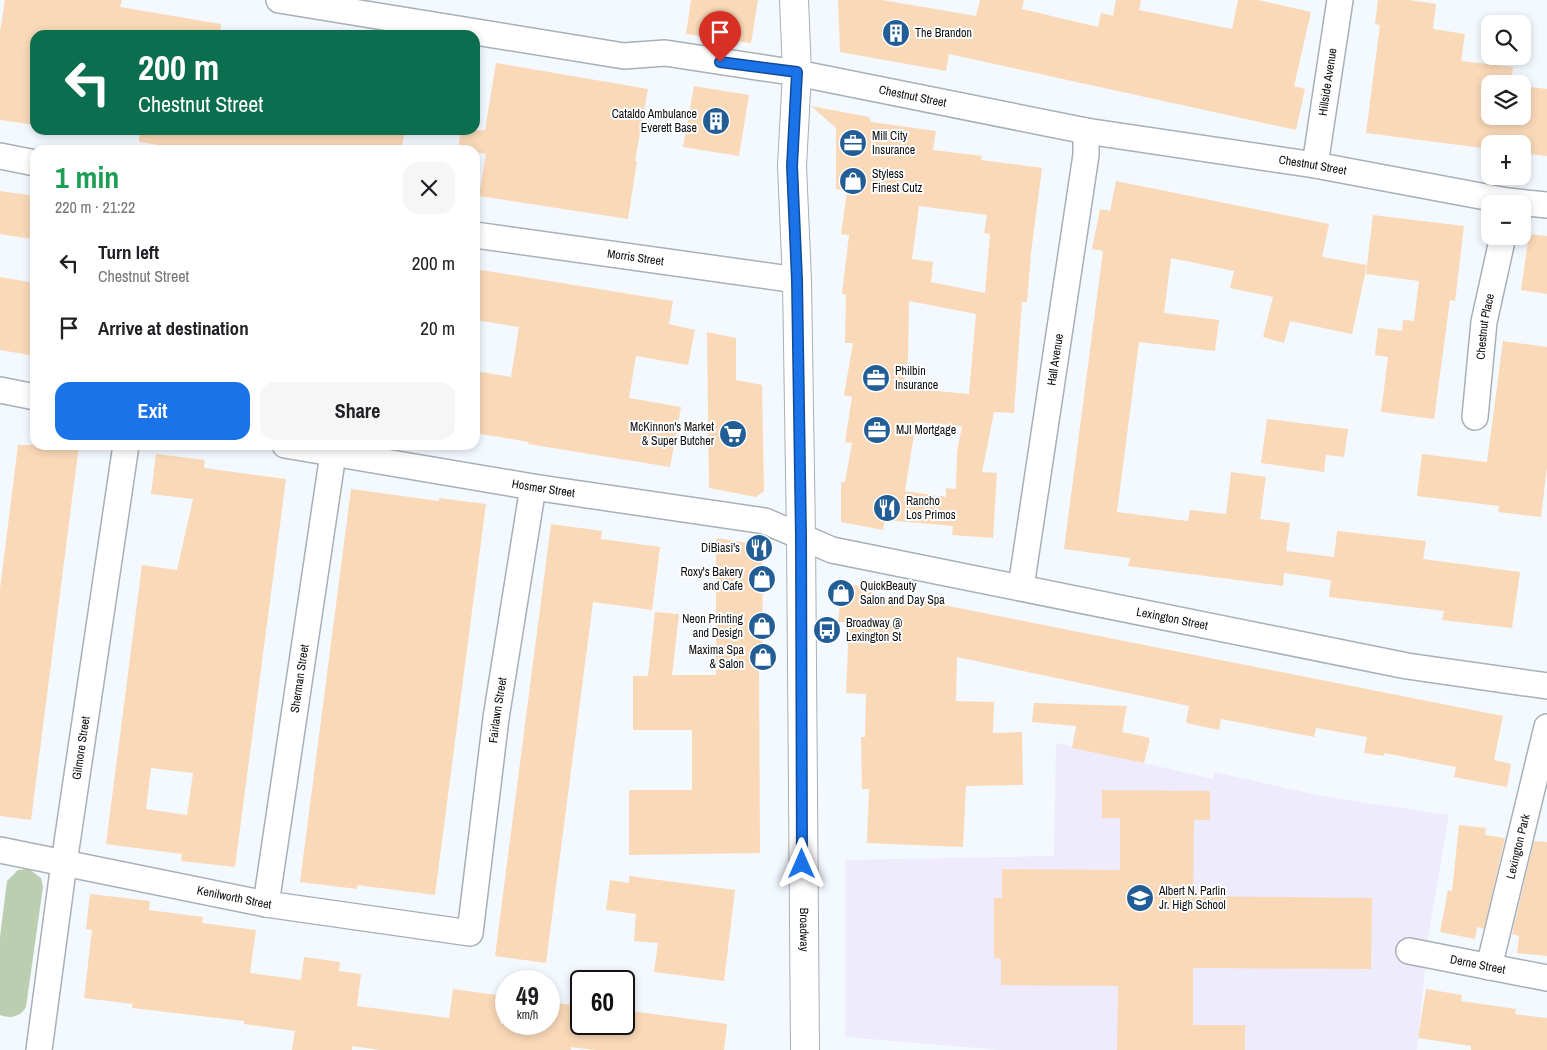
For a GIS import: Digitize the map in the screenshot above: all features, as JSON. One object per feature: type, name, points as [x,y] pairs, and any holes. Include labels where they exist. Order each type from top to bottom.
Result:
[{"type":"main road","name":"Broadway","points":[[794,0],[797,72],[792,166],[797,280],[801,536],[805,1050]]},
{"type":"street","name":"Chestnut Street","points":[[279,0],[464,30]]},
{"type":"street","name":"Hillside Avenue","points":[[1315,164],[1340,0]]},
{"type":"street","name":"Chestnut Street","points":[[480,33],[624,56],[665,53],[797,72],[1086,131],[1315,164],[1481,196]]},
{"type":"street","name":"Hall Avenue","points":[[1021,587],[1086,155],[1086,131]]},
{"type":"street","points":[[0,156],[30,162]]},
{"type":"street","name":"Chestnut Street","points":[[1531,204],[1547,205]]},
{"type":"street","name":"Morris Street","points":[[480,236],[797,280]]},
{"type":"street","name":"Chestnut Place","points":[[1475,417],[1484,322],[1501,245]]},
{"type":"street","points":[[0,390],[30,396]]},
{"type":"street","name":"Gilmore Street","points":[[38,1050],[125,450]]},
{"type":"street","name":"Hosmer Street","points":[[312,450],[533,487],[766,521],[801,536]]},
{"type":"street","name":"Sherman Street","points":[[266,904],[333,454]]},
{"type":"street","name":"Fairlawn Street","points":[[470,933],[496,718],[533,487]]},
{"type":"street","name":"Lexington Street","points":[[801,536],[832,550],[1407,666],[1547,686]]},
{"type":"street","name":"Lexington Park","points":[[1489,967],[1547,728]]},
{"type":"street","name":"Kenilworth Street","points":[[0,850],[266,904],[470,933]]},
{"type":"street","name":"Derne Street","points":[[1409,951],[1547,978]]},
{"type":"shaded area","name":"Albert N. Parlin Jr. High School","points":[[1056,743],[1213,779],[1215,772],[1321,796],[1449,815],[1428,937],[1417,1050],[1002,1050],[845,1037],[845,860],[1054,856]]},
{"type":"green space","points":[[29,869],[41,878],[43,887],[26,1007],[18,1015],[8,1017],[0,1015],[0,937],[7,881],[18,870]]},
{"type":"building","points":[[5,0],[122,0],[120,7],[221,24],[220,30],[30,30],[30,124],[0,120],[0,32]]},
{"type":"building","points":[[691,0],[758,0],[751,43],[686,34]]},
{"type":"building","points":[[838,0],[882,0],[976,16],[980,0],[1024,0],[1022,9],[1098,27],[1101,13],[1113,16],[1116,0],[1141,0],[1139,10],[1232,29],[1238,0],[1258,0],[1311,12],[1294,86],[1305,89],[1296,130],[949,54],[946,71],[840,52]]},
{"type":"building","points":[[1378,0],[1408,0],[1436,4],[1433,29],[1465,34],[1461,61],[1481,63],[1481,65],[1513,67],[1512,75],[1481,75],[1481,125],[1531,125],[1531,87],[1547,89],[1547,156],[1531,154],[1531,135],[1481,135],[1481,148],[1366,133],[1380,25],[1375,24]]},
{"type":"building","points":[[496,63],[648,89],[635,161],[637,161],[628,219],[480,196],[486,154],[480,153],[480,145],[459,145],[460,135],[480,135],[480,130],[485,130]]},
{"type":"building","name":"Cataldo Ambulance Everett Base","points":[[694,86],[749,95],[739,156],[683,147]]},
{"type":"building","points":[[811,106],[869,117],[871,122],[936,131],[933,150],[982,156],[981,160],[1042,168],[1027,302],[1022,302],[1014,413],[994,412],[982,472],[997,473],[993,538],[952,535],[953,526],[885,520],[883,530],[841,522],[841,482],[845,482],[852,443],[845,442],[852,397],[844,395],[853,343],[845,343],[846,295],[842,294],[849,235],[841,234],[847,191],[836,189],[836,128]],"holes":[[[919,206],[987,215],[984,233],[990,234],[985,293],[931,282],[933,262],[912,259]],[[909,301],[976,314],[969,394],[903,388],[908,359]],[[916,422],[962,426],[957,452],[956,489],[946,488],[946,497],[905,491]]]},
{"type":"building","points":[[140,135],[404,135],[402,145],[158,145],[139,142]]},
{"type":"building","points":[[1116,181],[1329,224],[1322,257],[1367,265],[1352,334],[1290,321],[1284,343],[1263,337],[1273,297],[1230,288],[1234,271],[1171,258],[1164,313],[1219,320],[1215,351],[1139,342],[1117,512],[1188,521],[1190,510],[1226,514],[1231,472],[1266,477],[1260,519],[1290,523],[1286,551],[1334,557],[1337,531],[1426,541],[1423,559],[1520,572],[1512,628],[1442,620],[1444,611],[1329,597],[1331,580],[1284,573],[1283,586],[1128,566],[1130,558],[1064,549],[1103,251],[1092,249],[1100,209],[1110,211]]},
{"type":"building","points":[[0,191],[30,195],[30,239],[0,234]]},
{"type":"building","points":[[1373,215],[1464,226],[1455,301],[1450,300],[1434,419],[1381,412],[1388,357],[1375,355],[1378,328],[1402,331],[1403,320],[1414,321],[1419,281],[1366,274]]},
{"type":"building","points":[[1531,234],[1547,236],[1547,294],[1521,290],[1527,245],[1531,245]]},
{"type":"building","points":[[480,270],[673,301],[669,324],[695,330],[688,365],[636,356],[629,398],[681,407],[670,467],[528,444],[529,442],[480,434],[480,372],[511,377],[519,327],[480,321]]},
{"type":"building","points":[[0,277],[30,282],[30,355],[0,350]]},
{"type":"building","points":[[707,332],[736,338],[736,380],[762,385],[764,491],[756,497],[709,488]]},
{"type":"building","points":[[1503,341],[1547,347],[1547,467],[1541,517],[1498,512],[1499,506],[1417,496],[1422,454],[1487,462]]},
{"type":"building","points":[[1267,419],[1348,429],[1344,457],[1326,455],[1324,472],[1261,463]]},
{"type":"building","points":[[18,445],[30,445],[30,450],[78,450],[31,820],[0,816],[0,589]]},
{"type":"building","points":[[156,454],[205,460],[204,468],[286,479],[235,867],[181,861],[182,854],[106,844],[142,565],[177,570],[193,499],[151,494]],"holes":[[[151,768],[193,773],[187,815],[146,809]]]},
{"type":"building","points":[[351,489],[439,501],[439,498],[486,504],[435,895],[357,885],[357,889],[300,882]]},
{"type":"building","points":[[551,524],[602,531],[601,539],[660,547],[652,610],[593,602],[546,963],[495,956]]},
{"type":"building","points":[[716,538],[756,544],[762,552],[763,664],[759,663],[760,853],[629,855],[629,790],[692,790],[692,730],[633,730],[633,676],[648,676],[655,612],[679,614],[672,675],[716,675]]},
{"type":"building","points":[[842,584],[873,587],[872,597],[923,601],[1503,716],[1494,760],[1511,764],[1507,787],[1454,777],[1456,767],[1384,753],[1384,756],[1364,753],[1367,737],[1316,728],[1314,737],[1221,719],[1219,730],[1186,723],[1189,706],[957,657],[956,701],[994,702],[993,733],[1022,732],[1023,785],[966,786],[963,847],[867,843],[869,789],[862,789],[861,737],[865,737],[866,694],[846,693],[849,622],[838,622]]},
{"type":"building","points":[[1034,703],[1127,706],[1122,732],[1150,738],[1144,763],[1072,748],[1076,726],[1032,722]]},
{"type":"building","points":[[1102,790],[1210,791],[1210,820],[1194,820],[1193,896],[1372,898],[1371,969],[1193,968],[1193,1025],[1245,1025],[1245,1050],[1117,1050],[1118,986],[1001,985],[1001,959],[994,958],[994,898],[1002,898],[1002,869],[1120,870],[1120,818],[1102,818]]},
{"type":"building","points":[[1459,825],[1486,828],[1485,835],[1505,838],[1484,929],[1477,927],[1475,939],[1440,932],[1448,890],[1452,891]]},
{"type":"building","points":[[1534,841],[1547,842],[1547,956],[1517,953],[1519,936],[1512,934]]},
{"type":"building","points":[[629,876],[735,890],[724,981],[654,972],[658,943],[634,941],[636,914],[606,910],[610,880],[629,883]]},
{"type":"building","points":[[90,894],[150,901],[149,910],[203,917],[202,923],[256,930],[250,973],[301,980],[304,957],[340,962],[339,971],[361,974],[357,1006],[449,1018],[453,989],[495,995],[495,1035],[560,1035],[560,1003],[570,1005],[570,1035],[635,1035],[635,1011],[727,1024],[724,1050],[595,1050],[571,1047],[571,1050],[381,1050],[352,1046],[352,1050],[292,1050],[295,1031],[244,1024],[244,1021],[132,1008],[133,1004],[84,998],[92,930],[86,929]]},
{"type":"building","points":[[1426,989],[1462,995],[1461,1001],[1516,1009],[1515,1014],[1547,1018],[1547,1050],[1471,1050],[1471,1046],[1418,1038]]},
{"type":"place","name":"The Brandon","points":[[896,33]]},
{"type":"place","name":"Cataldo Ambulance Everett Base","points":[[716,121]]},
{"type":"place","name":"Mill City Insurance","points":[[853,143]]},
{"type":"place","name":"Styless Finest Cutz","points":[[853,181]]},
{"type":"place","name":"Philbin Insurance","points":[[876,378]]},
{"type":"place","name":"MJI Mortgage","points":[[877,430]]},
{"type":"place","name":"McKinnon's Market & Super Butcher","points":[[733,434]]},
{"type":"place","name":"Rancho Los Primos","points":[[887,508]]},
{"type":"place","name":"DiBiasi's","points":[[759,548]]},
{"type":"place","name":"Roxy's Bakery and Cafe","points":[[762,579]]},
{"type":"place","name":"QuickBeauty Salon and Day Spa","points":[[841,593]]},
{"type":"place","name":"Neon Printing and Design","points":[[762,626]]},
{"type":"place","name":"Broadway @ Lexington St","points":[[827,630]]},
{"type":"place","name":"Maxima Spa & Salon","points":[[763,657]]},
{"type":"place","name":"Albert N. Parlin Jr. High School","points":[[1140,898]]},
{"type":"route","points":[[720,62],[797,72],[792,166],[797,280],[801,536],[803,692],[802,864]]}]
